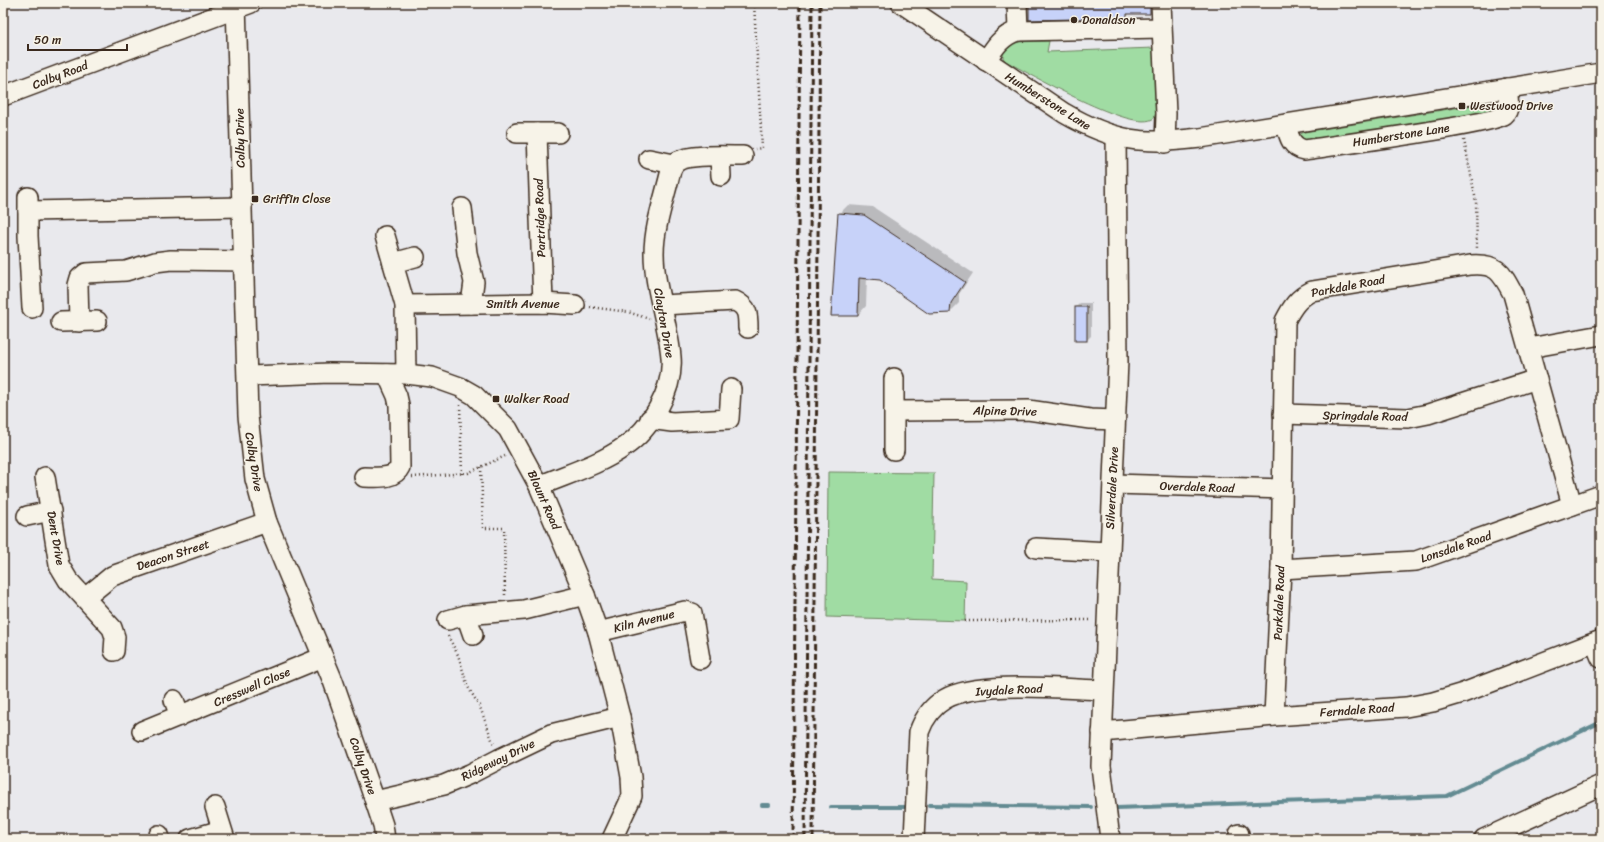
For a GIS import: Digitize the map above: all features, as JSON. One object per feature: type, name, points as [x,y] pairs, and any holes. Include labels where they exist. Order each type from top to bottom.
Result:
[{"type":"street","name":"Humberstone Lane","points":[[901,3],[1064,113],[1089,128],[1131,141],[1165,143],[1286,125],[1601,73]]},
{"type":"street","points":[[1017,3],[1018,32]]},
{"type":"street","points":[[1161,3],[1166,114],[1165,143]]},
{"type":"street","name":"Colby Drive","points":[[241,5],[239,62],[242,207],[249,434],[255,479],[267,522],[323,657],[375,801],[383,825],[385,839]]},
{"type":"street","name":"Colby Road","points":[[3,96],[241,5]]},
{"type":"street","points":[[986,61],[994,47],[1007,36],[1018,32],[1162,28]]},
{"type":"street","name":"Humberstone Lane","points":[[1286,125],[1291,142],[1299,149],[1305,150],[1496,119],[1504,115],[1508,107],[1507,88]]},
{"type":"street","points":[[517,133],[558,133]]},
{"type":"street","name":"Partridge Road","points":[[537,133],[543,302]]},
{"type":"street","name":"Silverdale Drive","points":[[1110,839],[1101,766],[1119,308],[1116,137]]},
{"type":"street","points":[[649,159],[674,164],[679,160],[691,158],[743,156]]},
{"type":"street","points":[[720,157],[721,176]]},
{"type":"street","name":"Clayton Drive","points":[[539,486],[610,456],[626,446],[659,409],[669,386],[671,359],[655,274],[654,251],[657,227],[674,164]]},
{"type":"street","points":[[32,308],[28,211],[242,207]]},
{"type":"street","name":"Smith Avenue","points":[[462,208],[467,253],[474,282],[472,304]]},
{"type":"street","points":[[385,236],[405,305],[406,374]]},
{"type":"street","points":[[393,263],[416,257]]},
{"type":"street","points":[[79,322],[78,285],[80,278],[86,273],[126,271],[155,262],[171,260],[244,260]]},
{"type":"street","name":"Parkdale Road","points":[[1274,716],[1281,569],[1285,321],[1292,306],[1301,296],[1312,291],[1477,264],[1487,264],[1505,278],[1513,294],[1572,505]]},
{"type":"street","points":[[662,305],[735,301],[742,304],[748,312],[748,328]]},
{"type":"street","name":"Smith Avenue","points":[[405,305],[543,302],[575,305]]},
{"type":"street","points":[[1529,348],[1601,335]]},
{"type":"street","name":"Blount Road","points":[[248,376],[330,373],[406,374],[432,377],[460,387],[474,394],[508,429],[539,486],[585,595],[598,632],[620,718],[631,777],[632,796],[611,839]]},
{"type":"street","points":[[364,476],[392,476],[398,472],[400,467],[399,406],[397,396],[387,374]]},
{"type":"street","points":[[894,378],[894,450]]},
{"type":"street","name":"Springdale Road","points":[[1283,414],[1408,418],[1428,414],[1537,379]]},
{"type":"street","points":[[650,419],[672,422],[729,419],[731,389]]},
{"type":"street","name":"Alpine Drive","points":[[894,412],[1028,410],[1090,419],[1115,420]]},
{"type":"street","name":"Dent Drive","points":[[45,477],[59,566],[68,580],[112,628],[115,637],[114,651]]},
{"type":"street","name":"Overdale Road","points":[[1113,484],[1282,489]]},
{"type":"street","name":"Lonsdale Road","points":[[1281,569],[1416,561],[1601,494]]},
{"type":"street","points":[[28,516],[51,511]]},
{"type":"street","name":"Deacon Street","points":[[90,605],[112,576],[267,522]]},
{"type":"street","points":[[1036,548],[1109,552]]},
{"type":"street","points":[[457,618],[505,610],[524,610],[585,595]]},
{"type":"street","name":"Kiln Avenue","points":[[598,632],[685,611],[692,613],[700,659]]},
{"type":"street","points":[[457,618],[473,635]]},
{"type":"street","name":"Ferndale Road","points":[[1102,732],[1274,716],[1406,707],[1434,702],[1463,693],[1599,647]]},
{"type":"street","name":"Cresswell Close","points":[[142,731],[177,708],[323,657]]},
{"type":"street","name":"Ivydale Road","points":[[914,839],[919,732],[924,719],[934,707],[946,699],[977,690],[1020,687],[1103,690]]},
{"type":"street","name":"Ridgeway Drive","points":[[375,801],[444,785],[470,774],[499,758],[551,734],[620,718]]},
{"type":"street","points":[[1484,839],[1540,811],[1601,785]]},
{"type":"street","points":[[190,839],[223,835],[214,807]]},
{"type":"path","points":[[743,156],[744,151],[762,148],[754,3]]},
{"type":"path","points":[[1460,125],[1476,202],[1477,264]]},
{"type":"path","points":[[575,305],[628,312],[666,326]]},
{"type":"path","points":[[460,387],[462,474]]},
{"type":"path","points":[[412,477],[474,472],[489,462],[520,450]]},
{"type":"path","points":[[481,467],[483,528],[504,528],[505,610]]},
{"type":"path","points":[[457,618],[444,628],[458,655],[468,688],[480,707],[499,758]]},
{"type":"path","points":[[965,621],[1106,620]]},
{"type":"green space","points":[[1049,41],[1047,52],[1154,48],[1157,109],[1154,118],[1143,121],[1126,118],[1105,111],[1058,89],[1007,62],[1003,58],[1003,53],[1013,42]]},
{"type":"green space","points":[[1493,102],[1503,102],[1503,110],[1304,144],[1297,136],[1304,132]]},
{"type":"green space","points":[[828,472],[934,473],[932,579],[966,581],[965,621],[827,617]]},
{"type":"building","name":"Donaldson","points":[[1029,3],[1150,3],[1150,14],[1127,14],[1127,18],[1029,20]]},
{"type":"building","points":[[838,213],[864,215],[965,282],[951,303],[950,313],[929,314],[880,280],[859,278],[858,316],[831,316]]},
{"type":"building","points":[[1075,307],[1087,307],[1087,341],[1075,341]]},
{"type":"waterway","points":[[1117,808],[1447,796],[1601,722]]},
{"type":"waterway","points":[[762,805],[769,805]]},
{"type":"waterway","points":[[929,805],[1091,807]]},
{"type":"waterway","points":[[831,807],[906,807]]},
{"type":"railway","points":[[793,839],[800,3]]},
{"type":"railway","points":[[805,839],[812,3]]},
{"type":"railway","points":[[813,839],[820,3]]},
{"type":"place","name":"Donaldson","points":[[1074,20]]},
{"type":"place","name":"Westwood Drive","points":[[1462,106]]},
{"type":"place","name":"Griffin Close","points":[[255,199]]},
{"type":"place","name":"Walker Road","points":[[496,399]]}]
